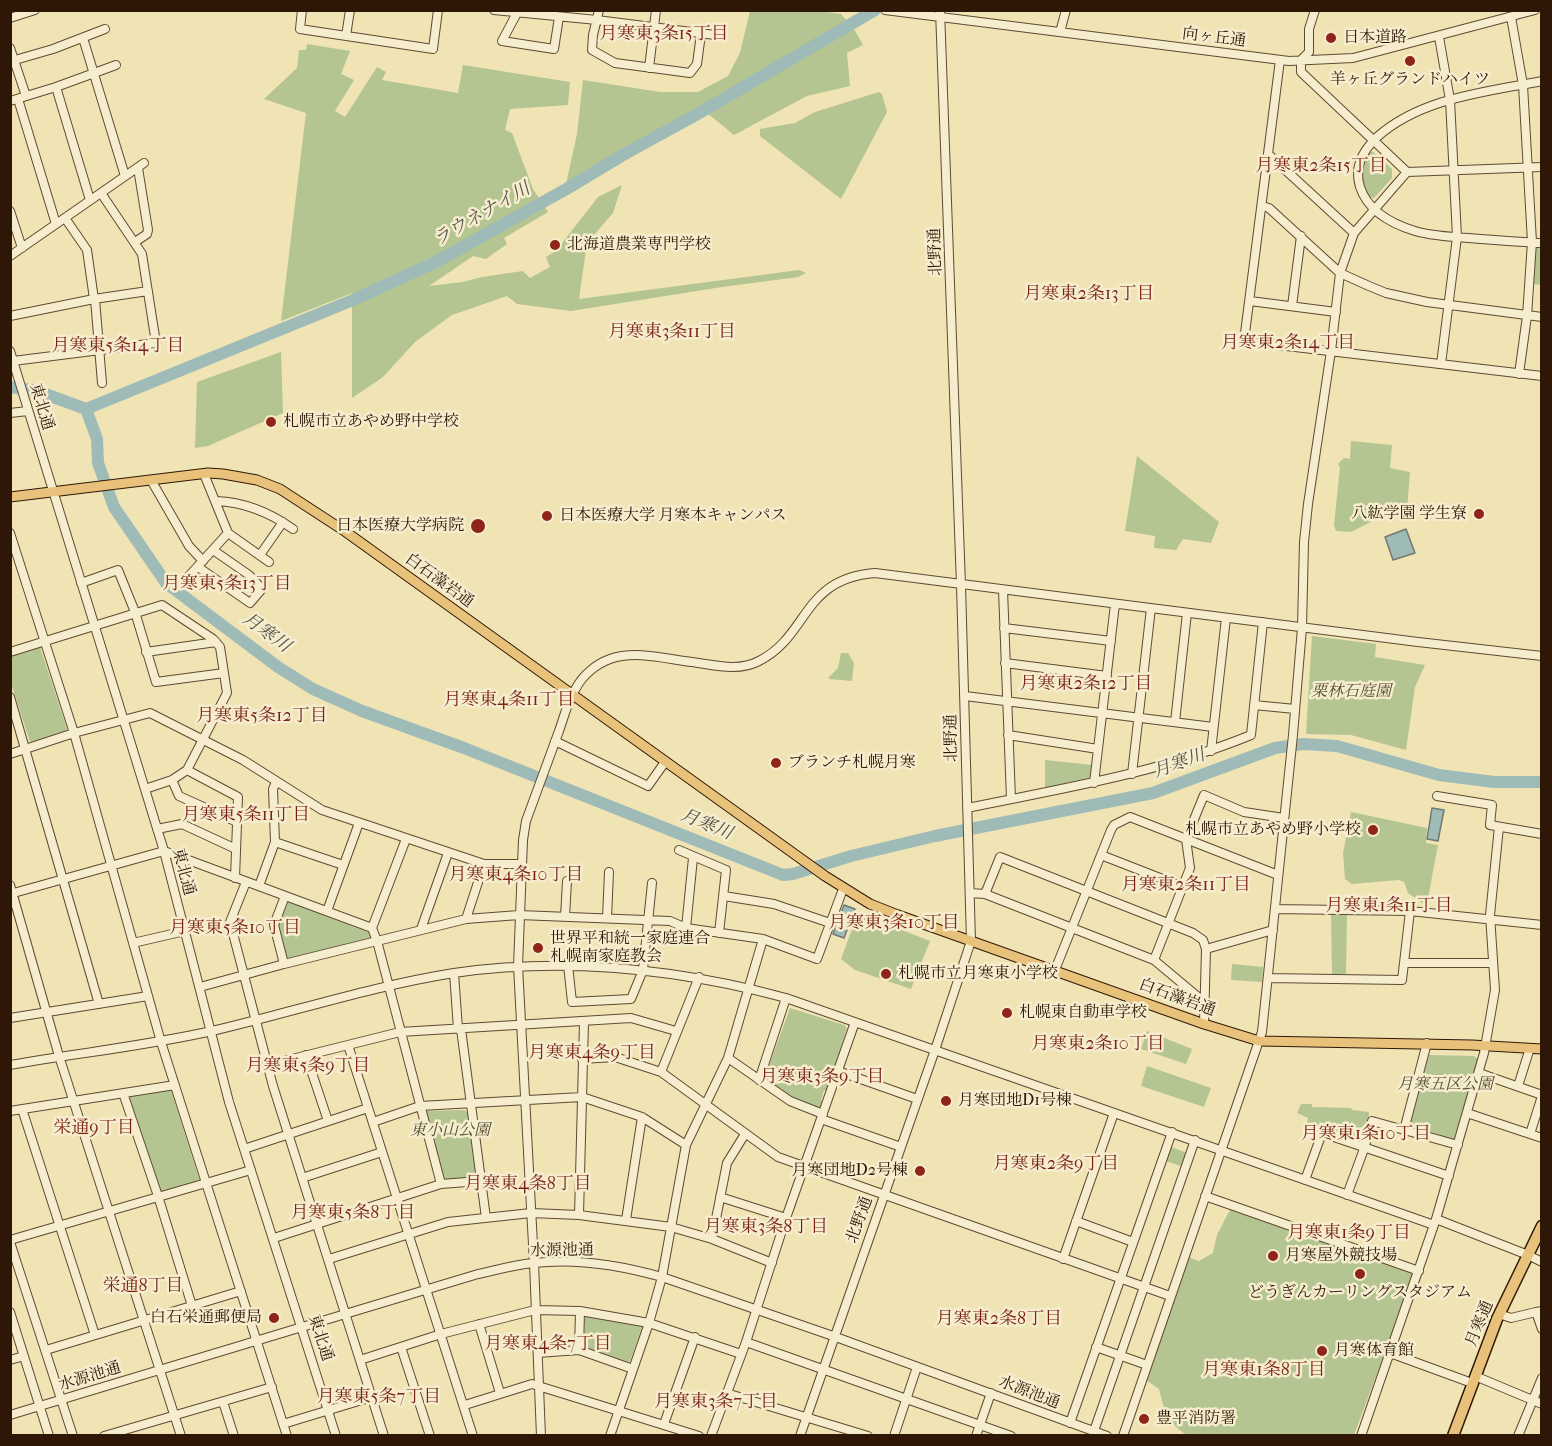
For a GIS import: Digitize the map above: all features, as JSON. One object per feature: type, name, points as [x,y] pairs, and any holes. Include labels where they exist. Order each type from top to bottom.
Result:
[{"type":"highway","name":"月寒通","points":[[1453,1436],[1499,1314],[1542,1226]]},
{"type":"main road","name":"白石藻岩通","points":[[10,497],[204,474],[243,477],[280,489],[346,532],[843,889],[870,904],[1204,1024],[1259,1041],[1427,1043],[1542,1049]]},
{"type":"street","points":[[12,15],[17,17],[35,10]]},
{"type":"street","points":[[302,10],[300,29],[434,49],[438,10]]},
{"type":"street","points":[[346,36],[350,10]]},
{"type":"street","points":[[494,10],[715,35]]},
{"type":"street","points":[[599,10],[592,50],[615,63],[690,73],[697,64],[701,34]]},
{"type":"street","points":[[649,68],[656,10]]},
{"type":"street","points":[[1060,32],[1066,10]]},
{"type":"street","points":[[1315,10],[1309,29],[1309,52],[1302,60],[1301,72],[1407,172],[1542,167]]},
{"type":"street","name":"向ヶ丘通","points":[[885,11],[940,15],[1280,60],[1302,60],[1353,58],[1535,10]]},
{"type":"street","points":[[517,14],[502,41],[554,49],[559,17]]},
{"type":"street","name":"北野通","points":[[800,1436],[971,941],[965,696],[940,15]]},
{"type":"street","points":[[1511,17],[1523,85],[1532,243],[1527,316],[1519,374]]},
{"type":"street","points":[[15,60],[105,29]]},
{"type":"street","points":[[1439,37],[1450,100],[1457,237],[1441,364]]},
{"type":"street","points":[[82,38],[125,176]]},
{"type":"street","points":[[10,48],[15,60],[18,99],[56,224]]},
{"type":"street","points":[[1280,60],[1244,341],[1542,376]]},
{"type":"street","points":[[18,99],[116,65]]},
{"type":"street","points":[[1542,81],[1450,100],[1410,114],[1389,126],[1364,152],[1360,160],[1358,178],[1362,193],[1375,209],[1392,222],[1416,232],[1542,243]]},
{"type":"street","points":[[56,87],[90,200]]},
{"type":"street","points":[[1268,154],[1354,233]]},
{"type":"street","points":[[10,256],[141,165],[148,230],[147,234],[135,242]]},
{"type":"street","points":[[1123,1436],[1259,1041],[1268,978],[1293,735],[1302,628],[1304,542],[1308,504],[1340,273],[1354,233],[1407,172]]},
{"type":"street","points":[[13,361],[156,342],[142,254],[101,193]]},
{"type":"street","points":[[1262,206],[1269,208],[1340,273],[1386,293],[1427,302],[1542,317]]},
{"type":"street","points":[[10,211],[22,248]]},
{"type":"street","points":[[65,218],[87,250],[102,383]]},
{"type":"street","points":[[1292,306],[1301,236]]},
{"type":"street","points":[[10,316],[148,291]]},
{"type":"street","points":[[1250,301],[1336,312]]},
{"type":"street","name":"東北通","points":[[10,351],[164,851],[229,1102],[336,1436]]},
{"type":"street","points":[[10,413],[28,411]]},
{"type":"street","points":[[204,474],[228,533],[269,562]]},
{"type":"street","points":[[151,480],[200,564],[250,603],[262,589],[249,575],[213,550]]},
{"type":"street","points":[[216,501],[234,502],[258,509],[293,529]]},
{"type":"street","points":[[260,555],[283,522]]},
{"type":"street","points":[[10,533],[13,550],[74,733],[161,1042],[287,1436]]},
{"type":"street","points":[[188,577],[228,533]]},
{"type":"street","points":[[81,583],[118,570],[135,612],[156,682],[224,674]]},
{"type":"street","points":[[541,1436],[518,966],[522,864],[526,821],[536,793],[572,695],[576,687],[592,670],[609,659],[624,656],[641,656],[733,668],[756,663],[775,652],[820,595],[838,582],[875,573],[1302,628],[1542,656]]},
{"type":"street","points":[[1003,590],[1011,800]]},
{"type":"street","points":[[1094,783],[1115,604]]},
{"type":"street","points":[[10,652],[162,605],[216,642],[220,647],[227,693],[187,770],[172,780],[145,789]]},
{"type":"street","points":[[1132,774],[1151,608]]},
{"type":"street","points":[[1175,722],[1187,613]]},
{"type":"street","points":[[1211,751],[1226,618]]},
{"type":"street","points":[[967,812],[1011,800],[1132,774],[1211,751],[1251,735],[1263,622]]},
{"type":"street","points":[[1004,628],[1111,640]]},
{"type":"street","points":[[146,652],[216,642]]},
{"type":"street","points":[[1005,663],[1107,676]]},
{"type":"street","points":[[965,696],[1213,727]]},
{"type":"street","points":[[10,697],[99,1004]]},
{"type":"street","points":[[1254,705],[1295,709]]},
{"type":"street","points":[[10,754],[74,733],[150,713],[243,760],[322,810],[484,864],[522,864]]},
{"type":"street","points":[[1008,735],[1098,749]]},
{"type":"street","points":[[555,741],[648,786],[665,762]]},
{"type":"street","points":[[187,770],[238,796],[235,878]]},
{"type":"street","points":[[172,780],[179,796],[237,822]]},
{"type":"street","points":[[259,886],[275,842],[273,789],[276,782]]},
{"type":"street","points":[[1154,960],[1190,868],[1186,839],[1204,795],[1244,812],[1284,819]]},
{"type":"street","points":[[1437,796],[1492,805],[1490,825],[1542,834]]},
{"type":"street","points":[[1055,970],[1114,825],[1130,817],[1278,875]]},
{"type":"street","points":[[327,911],[359,823]]},
{"type":"street","points":[[157,830],[182,824],[236,849]]},
{"type":"street","points":[[1360,1436],[1435,1222],[1486,1045],[1495,990],[1491,920],[1499,827]]},
{"type":"street","points":[[406,839],[372,928],[441,1184]]},
{"type":"street","points":[[275,842],[343,865]]},
{"type":"street","points":[[679,850],[693,858],[726,870],[719,933]]},
{"type":"street","points":[[181,1436],[59,1056],[11,890],[164,851],[372,928]]},
{"type":"street","points":[[421,929],[448,853]]},
{"type":"street","points":[[1101,855],[1183,887]]},
{"type":"street","points":[[985,894],[1000,857],[1193,933],[1203,940],[1206,949],[1204,1024]]},
{"type":"street","points":[[686,928],[693,858]]},
{"type":"street","points":[[466,919],[484,864]]},
{"type":"street","points":[[608,918],[609,872]]},
{"type":"street","points":[[565,917],[567,880]]},
{"type":"street","points":[[246,882],[230,922],[288,1135],[384,1436]]},
{"type":"street","points":[[568,965],[572,1002],[631,999],[643,970],[652,883]]},
{"type":"street","points":[[200,987],[421,929],[466,919],[519,915],[670,921],[686,928],[762,939],[817,959],[843,889]]},
{"type":"street","points":[[970,893],[985,894],[1154,960],[1203,1001]]},
{"type":"street","points":[[284,964],[274,925],[285,896]]},
{"type":"street","points":[[724,896],[774,904],[830,923]]},
{"type":"street","points":[[1275,909],[1410,911],[1542,925]]},
{"type":"street","points":[[1268,978],[1402,980],[1410,911]]},
{"type":"street","points":[[1206,949],[1273,930]]},
{"type":"street","points":[[133,943],[185,931]]},
{"type":"street","points":[[610,1436],[649,1323],[662,1277],[686,1144],[728,1058],[762,939]]},
{"type":"street","points":[[1404,963],[1494,963]]},
{"type":"street","points":[[10,1065],[161,1042],[389,986],[454,973],[518,966],[568,965],[643,970],[699,977],[786,998],[1347,1195],[1435,1222],[1542,1262]]},
{"type":"street","points":[[454,973],[486,1218]]},
{"type":"street","points":[[661,1072],[699,977]]},
{"type":"street","points":[[10,1018],[148,996]]},
{"type":"street","points":[[759,1080],[786,998]]},
{"type":"street","points":[[268,1065],[400,1032],[631,1018],[676,1030]]},
{"type":"street","points":[[579,1215],[584,1022]]},
{"type":"street","points":[[711,1436],[746,1342],[786,1218],[855,1022]]},
{"type":"street","points":[[1404,1130],[1427,1043]]},
{"type":"street","points":[[348,1045],[474,1436]]},
{"type":"street","points":[[1518,1086],[1530,1048]]},
{"type":"street","points":[[306,1054],[328,1122]]},
{"type":"street","points":[[582,1059],[615,1058],[661,1072],[778,1157],[1170,1296]]},
{"type":"street","points":[[728,1058],[790,1101],[901,1147]]},
{"type":"street","points":[[838,1071],[917,1099]]},
{"type":"street","points":[[1479,1072],[1542,1096],[1530,1134]]},
{"type":"street","points":[[10,1111],[175,1085]]},
{"type":"street","points":[[123,1093],[159,1196],[192,1306]]},
{"type":"street","points":[[373,1122],[420,1106],[582,1097],[642,1117],[686,1144]]},
{"type":"street","points":[[244,1149],[368,1108]]},
{"type":"street","points":[[22,1109],[94,1335]]},
{"type":"street","points":[[1063,1259],[1114,1113]]},
{"type":"street","points":[[1467,1113],[1542,1138]]},
{"type":"street","points":[[626,1220],[642,1117]]},
{"type":"street","points":[[1347,1195],[1372,1121],[1458,1145]]},
{"type":"street","points":[[1070,1423],[1172,1132]]},
{"type":"street","points":[[1305,1180],[1322,1133],[1449,1176]]},
{"type":"street","points":[[712,1239],[727,1162],[745,1134]]},
{"type":"street","points":[[1094,1431],[1195,1140]]},
{"type":"street","points":[[302,1178],[382,1152]]},
{"type":"street","points":[[73,1436],[10,1241],[251,1170]]},
{"type":"street","points":[[273,1238],[441,1184],[480,1181]]},
{"type":"street","points":[[1205,1196],[1419,1271]]},
{"type":"street","points":[[720,1197],[786,1218]]},
{"type":"street","points":[[329,1259],[448,1222],[531,1213],[579,1215],[671,1227],[712,1239],[772,1263]]},
{"type":"street","points":[[1076,1221],[1133,1242]]},
{"type":"street","name":"水源池通","points":[[10,1415],[478,1274],[534,1263],[600,1263],[662,1277],[833,1336],[1107,1436]]},
{"type":"street","points":[[46,1350],[241,1291]]},
{"type":"street","points":[[360,1360],[441,1334],[535,1310],[580,1311],[649,1323],[741,1354]]},
{"type":"street","points":[[579,1350],[580,1311]]},
{"type":"street","points":[[1499,1314],[1511,1318],[1539,1311],[1542,1329]]},
{"type":"street","points":[[10,1312],[24,1356],[44,1405],[49,1436]]},
{"type":"street","points":[[479,1324],[500,1393]]},
{"type":"street","points":[[664,1424],[694,1337]]},
{"type":"street","points":[[746,1342],[1011,1436]]},
{"type":"street","points":[[401,1347],[430,1436]]},
{"type":"street","points":[[1096,1347],[1147,1365]]},
{"type":"street","points":[[538,1353],[579,1350],[633,1369]]},
{"type":"street","points":[[1389,1353],[1542,1404]]},
{"type":"street","points":[[10,1360],[24,1356]]},
{"type":"street","points":[[894,1436],[918,1367]]},
{"type":"street","points":[[1518,1436],[1542,1378]]},
{"type":"street","points":[[465,1405],[532,1384],[699,1436]]},
{"type":"street","points":[[104,1436],[124,1433],[272,1387]]},
{"type":"street","points":[[726,1393],[868,1436]]},
{"type":"street","points":[[976,1436],[990,1393]]},
{"type":"street","points":[[283,1424],[329,1412],[372,1397]]},
{"type":"street","points":[[223,1402],[234,1436]]},
{"type":"green space","points":[[815,10],[841,14],[854,29],[863,45],[847,53],[850,86],[807,96],[734,135],[706,112],[563,198],[577,134],[583,80],[660,92],[698,92],[728,76],[740,53],[750,11]]},
{"type":"green space","points":[[307,44],[350,51],[341,74],[354,80],[335,111],[345,117],[377,67],[386,72],[382,80],[458,93],[463,65],[570,82],[568,105],[510,109],[505,130],[512,133],[533,189],[548,212],[504,238],[507,244],[486,259],[473,256],[429,286],[523,271],[530,278],[550,267],[546,257],[556,251],[598,197],[622,185],[613,213],[587,243],[579,299],[799,270],[806,273],[798,277],[571,311],[517,304],[507,296],[452,315],[415,342],[383,377],[352,398],[352,293],[281,321],[306,113],[264,99],[297,68],[299,50],[306,50]]},
{"type":"green space","points":[[879,92],[882,94],[887,112],[841,199],[760,136],[760,129],[795,123],[815,112]]},
{"type":"green space","points":[[1368,152],[1373,152],[1392,169],[1392,178],[1374,198],[1370,197],[1363,180],[1363,169]]},
{"type":"green space","points":[[1536,247],[1541,247],[1541,285],[1533,284]]},
{"type":"green space","points":[[281,352],[283,413],[208,446],[195,448],[197,382]]},
{"type":"green space","points":[[1351,441],[1392,445],[1390,468],[1410,472],[1407,510],[1388,513],[1351,532],[1336,531],[1334,525],[1340,467],[1338,464],[1344,458],[1350,459]]},
{"type":"green space","points":[[1137,456],[1219,522],[1211,543],[1183,539],[1176,550],[1154,548],[1155,536],[1125,531]]},
{"type":"green space","name":"栗林石庭園","points":[[1312,636],[1376,644],[1375,657],[1425,665],[1415,687],[1406,750],[1351,735],[1306,734]]},
{"type":"green space","points":[[40,647],[67,729],[30,742],[11,683],[11,656]]},
{"type":"green space","points":[[841,653],[848,653],[854,663],[852,681],[829,679],[838,668]]},
{"type":"green space","points":[[1045,760],[1092,765],[1092,777],[1045,788]]},
{"type":"green space","points":[[1351,812],[1427,828],[1426,843],[1438,845],[1428,898],[1422,903],[1408,893],[1404,882],[1399,880],[1352,884],[1345,879],[1343,853]]},
{"type":"green space","points":[[287,901],[370,933],[371,938],[287,960],[277,924]]},
{"type":"green space","points":[[858,913],[930,941],[911,989],[855,970],[841,959]]},
{"type":"green space","points":[[1331,913],[1347,914],[1346,974],[1332,974]]},
{"type":"green space","points":[[1232,964],[1263,967],[1262,982],[1231,980]]},
{"type":"green space","points":[[790,1008],[844,1025],[847,1028],[819,1110],[794,1101],[764,1080]]},
{"type":"green space","points":[[1147,1031],[1192,1049],[1186,1064],[1141,1049]]},
{"type":"green space","name":"月寒五区公園","points":[[1429,1055],[1474,1056],[1478,1059],[1454,1139],[1411,1127],[1410,1124]]},
{"type":"green space","points":[[1147,1066],[1211,1088],[1204,1107],[1141,1086]]},
{"type":"green space","points":[[171,1090],[200,1182],[162,1192],[127,1096]]},
{"type":"green space","points":[[1301,1104],[1312,1104],[1312,1107],[1351,1108],[1369,1112],[1362,1141],[1359,1142],[1307,1124],[1308,1118],[1297,1113]]},
{"type":"green space","name":"東小山公園","points":[[464,1110],[467,1112],[476,1177],[445,1181],[425,1111]]},
{"type":"green space","points":[[1171,1147],[1187,1153],[1183,1167],[1166,1161]]},
{"type":"green space","points":[[1231,1208],[1415,1272],[1354,1435],[1187,1435],[1171,1421],[1159,1389],[1146,1380],[1188,1257],[1199,1261],[1213,1253],[1217,1235]]},
{"type":"green space","points":[[585,1314],[642,1327],[630,1361],[584,1347],[583,1316]]},
{"type":"water","points":[[1406,529],[1415,553],[1393,560],[1385,537]]},
{"type":"water","points":[[1432,808],[1444,810],[1438,841],[1427,839]]},
{"type":"water","points":[[844,905],[855,909],[844,938],[833,934]]},
{"type":"waterway","name":"ラウネナイ川","points":[[86,409],[353,300],[436,262],[694,116],[875,10]]},
{"type":"waterway","name":"月寒川","points":[[10,387],[37,391],[86,409],[97,439],[98,463],[114,507],[166,583],[278,667],[313,689],[362,711],[464,748],[783,875],[935,836],[1153,793],[1275,748],[1303,744],[1337,746],[1439,775],[1494,782],[1542,782]]},
{"type":"place","name":"日本道路","points":[[1331,38]]},
{"type":"place","name":"羊ヶ丘グランドハイツ","points":[[1410,61]]},
{"type":"place","name":"北海道農業専門学校","points":[[555,245]]},
{"type":"place","name":"札幌市立あやめ野中学校","points":[[271,422]]},
{"type":"place","name":"八紘学園 学生寮","points":[[1479,514]]},
{"type":"place","name":"日本医療大学 月寒本キャンパス","points":[[547,516]]},
{"type":"place","name":"日本医療大学病院","points":[[478,526]]},
{"type":"place","name":"ブランチ札幌月寒","points":[[776,763]]},
{"type":"place","name":"札幌市立あやめ野小学校","points":[[1373,830]]},
{"type":"place","name":"世界平和統一家庭連合 札幌南家庭教会","points":[[538,948]]},
{"type":"place","name":"札幌市立月寒東小学校","points":[[886,974]]},
{"type":"place","name":"札幌東自動車学校","points":[[1007,1013]]},
{"type":"place","name":"月寒団地D1号棟","points":[[946,1101]]},
{"type":"place","name":"月寒団地D2号棟","points":[[920,1171]]},
{"type":"place","name":"月寒屋外競技場","points":[[1273,1256]]},
{"type":"place","name":"どうぎんカーリングスタジアム","points":[[1360,1274]]},
{"type":"place","name":"白石栄通郵便局","points":[[274,1318]]},
{"type":"place","name":"月寒体育館","points":[[1322,1351]]},
{"type":"place","name":"豊平消防署","points":[[1144,1419]]},
{"type":"district","name":"月寒東3条15丁目","points":[[664,35]]},
{"type":"district","name":"月寒東2条15丁目","points":[[1321,167]]},
{"type":"district","name":"月寒東2条13丁目","points":[[1089,295]]},
{"type":"district","name":"月寒東3条11丁目","points":[[672,333]]},
{"type":"district","name":"月寒東2条14丁目","points":[[1288,344]]},
{"type":"district","name":"月寒東5条14丁目","points":[[118,347]]},
{"type":"district","name":"月寒東5条13丁目","points":[[227,585]]},
{"type":"district","name":"月寒東2条12丁目","points":[[1086,685]]},
{"type":"district","name":"月寒東4条11丁目","points":[[509,701]]},
{"type":"district","name":"月寒東5条12丁目","points":[[262,717]]},
{"type":"district","name":"月寒東5条11丁目","points":[[246,816]]},
{"type":"district","name":"月寒東4条10丁目","points":[[516,876]]},
{"type":"district","name":"月寒東2条11丁目","points":[[1186,886]]},
{"type":"district","name":"月寒東1条11丁目","points":[[1389,907]]},
{"type":"district","name":"月寒東3条10丁目","points":[[894,924]]},
{"type":"district","name":"月寒東5条10丁目","points":[[235,929]]},
{"type":"district","name":"月寒東2条10丁目","points":[[1098,1045]]},
{"type":"district","name":"月寒東4条9丁目","points":[[592,1054]]},
{"type":"district","name":"月寒東5条9丁目","points":[[308,1067]]},
{"type":"district","name":"月寒東3条9丁目","points":[[822,1078]]},
{"type":"district","name":"栄通9丁目","points":[[94,1129]]},
{"type":"district","name":"月寒東1条10丁目","points":[[1366,1135]]},
{"type":"district","name":"月寒東2条9丁目","points":[[1056,1165]]},
{"type":"district","name":"月寒東4条8丁目","points":[[528,1185]]},
{"type":"district","name":"月寒東5条8丁目","points":[[353,1214]]},
{"type":"district","name":"月寒東3条8丁目","points":[[766,1228]]},
{"type":"district","name":"月寒東1条9丁目","points":[[1349,1234]]},
{"type":"district","name":"栄通8丁目","points":[[143,1287]]},
{"type":"district","name":"月寒東2条8丁目","points":[[999,1320]]},
{"type":"district","name":"月寒東4条7丁目","points":[[548,1345]]},
{"type":"district","name":"月寒東1条8丁目","points":[[1264,1371]]},
{"type":"district","name":"月寒東5条7丁目","points":[[379,1398]]},
{"type":"district","name":"月寒東3条7丁目","points":[[716,1403]]}]
